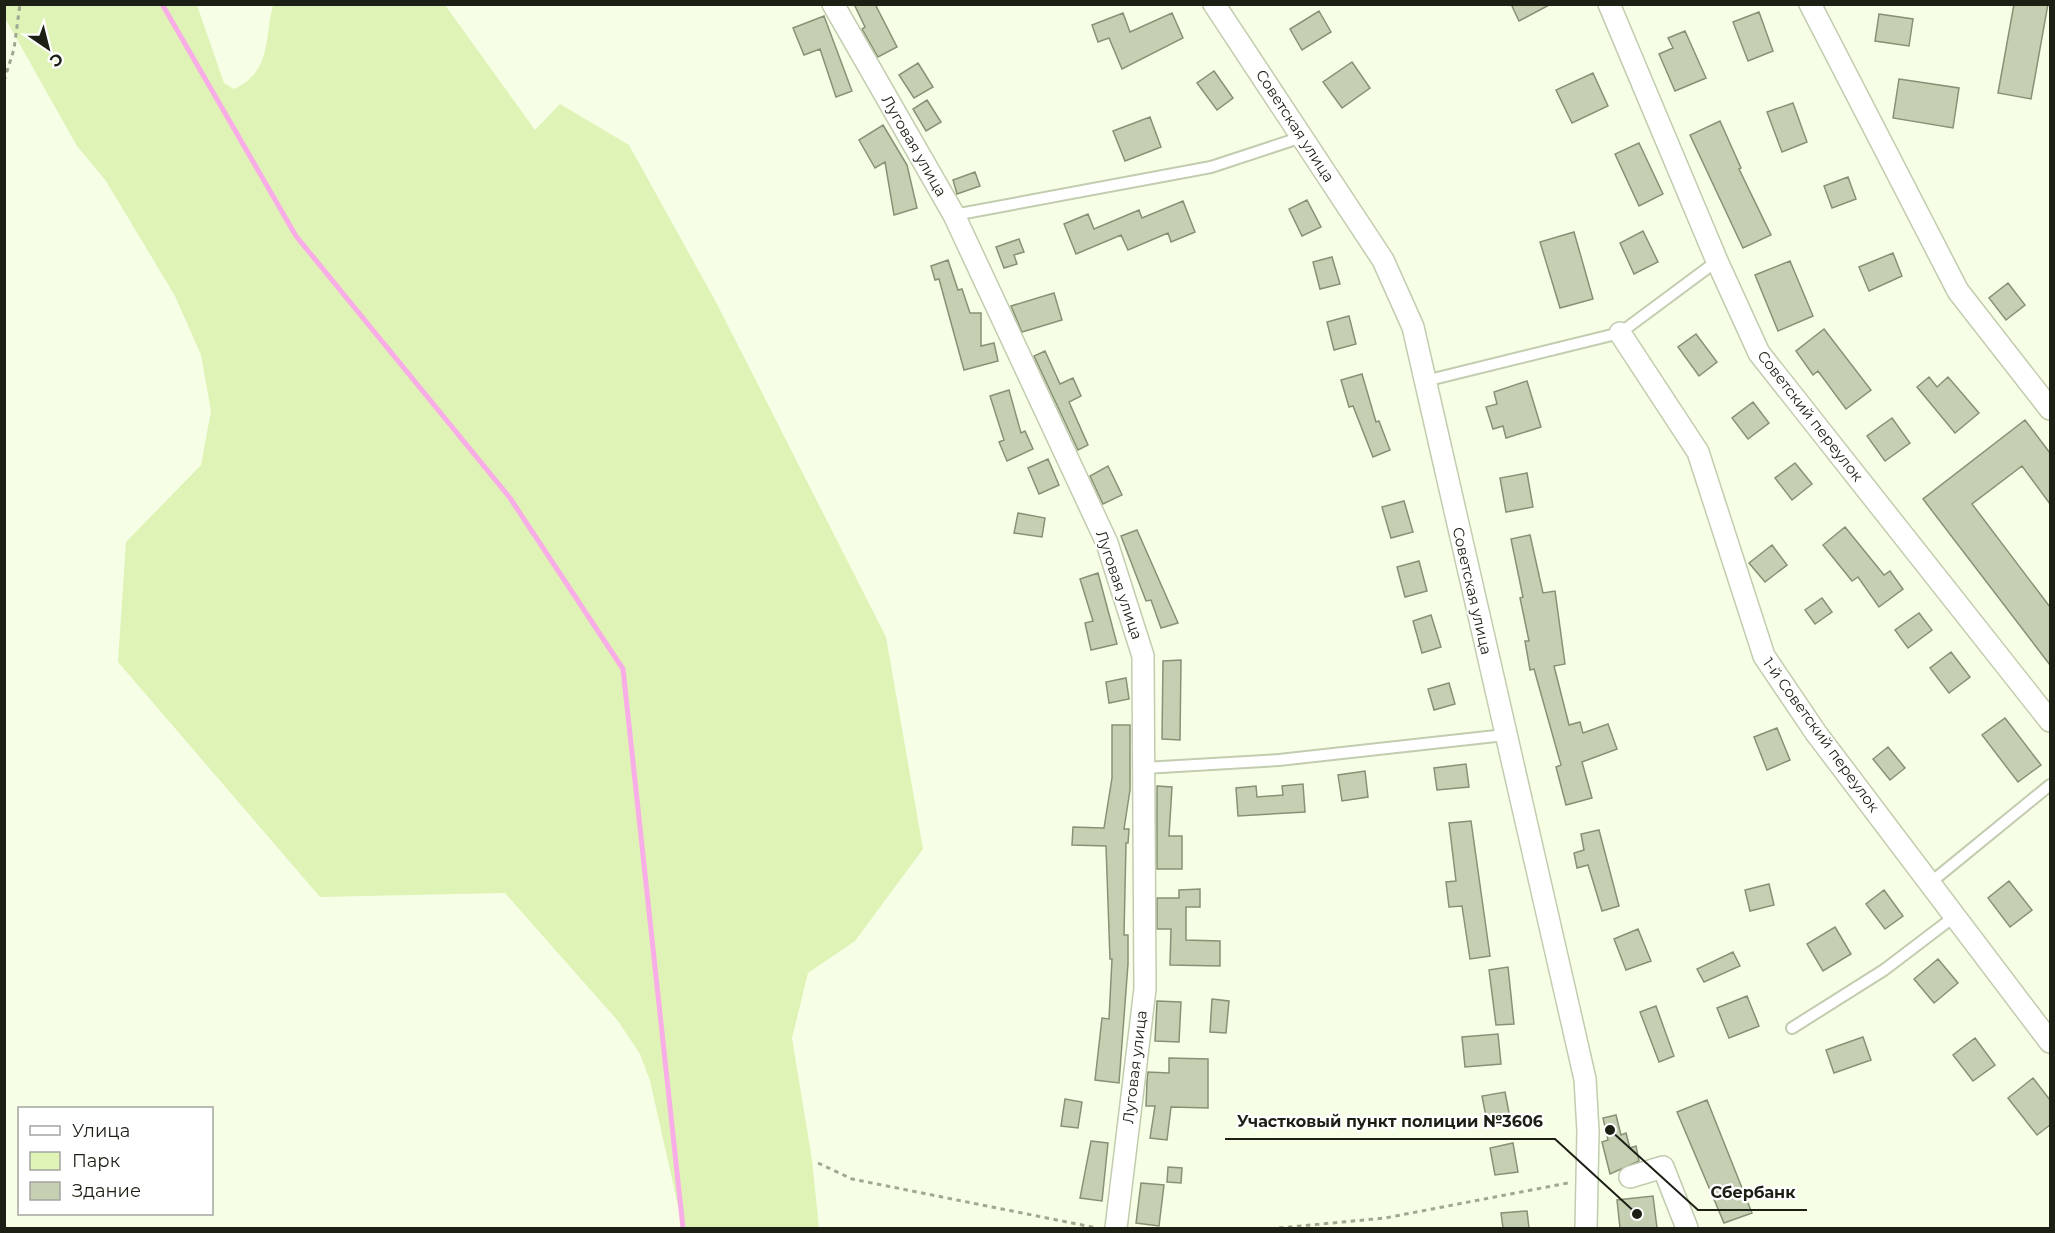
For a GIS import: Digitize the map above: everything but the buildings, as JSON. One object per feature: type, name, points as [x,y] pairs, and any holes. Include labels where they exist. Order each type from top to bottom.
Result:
[{"type":"street","name":"Луговая улица","points":[[833,4],[954,215],[1107,543],[1143,656],[1144,989],[1116,1228]]},
{"type":"street","name":"Советская улица","points":[[1214,4],[1383,260],[1413,327],[1585,1079],[1586,1228]]},
{"type":"street","name":"Советский переулок","points":[[1609,4],[1717,261],[1759,353],[2050,721]]},
{"type":"street","points":[[1810,4],[1958,291],[2050,409]]},
{"type":"street","name":"1-й Советский переулок","points":[[1620,333],[1698,452],[1764,656],[1816,733],[2050,1042]]},
{"type":"street","points":[[1630,1178],[1664,1167],[1687,1228]]},
{"type":"lane","points":[[954,215],[1211,167],[1302,137]]},
{"type":"lane","points":[[1425,381],[1620,333],[1717,261]]},
{"type":"lane","points":[[1144,768],[1279,760],[1505,735]]},
{"type":"lane","points":[[1930,883],[2050,785]]},
{"type":"lane","points":[[1792,1028],[1884,970],[1955,916]]},
{"type":"path","points":[[4,81],[14,49],[20,4]]},
{"type":"path","points":[[818,1163],[852,1179],[1102,1228]]},
{"type":"path","points":[[1279,1228],[1386,1218],[1587,1179]]},
{"type":"green space","points":[[4,5],[197,5],[224,83],[234,89],[246,82],[261,64],[273,5],[445,5],[535,130],[560,104],[629,145],[717,304],[886,637],[923,849],[855,941],[808,973],[792,1038],[812,1160],[819,1228],[683,1228],[650,1081],[640,1054],[618,1021],[505,893],[320,897],[118,662],[126,542],[201,465],[211,411],[201,355],[175,296],[106,181],[77,146],[5,18]]},
{"type":"waterway","points":[[162,4],[296,236],[510,498],[623,669],[683,1228]]},
{"type":"place","name":"Сбербанк","points":[[1610,1130]]},
{"type":"place","name":"Участковый пункт полиции №3606","points":[[1637,1214]]}]
